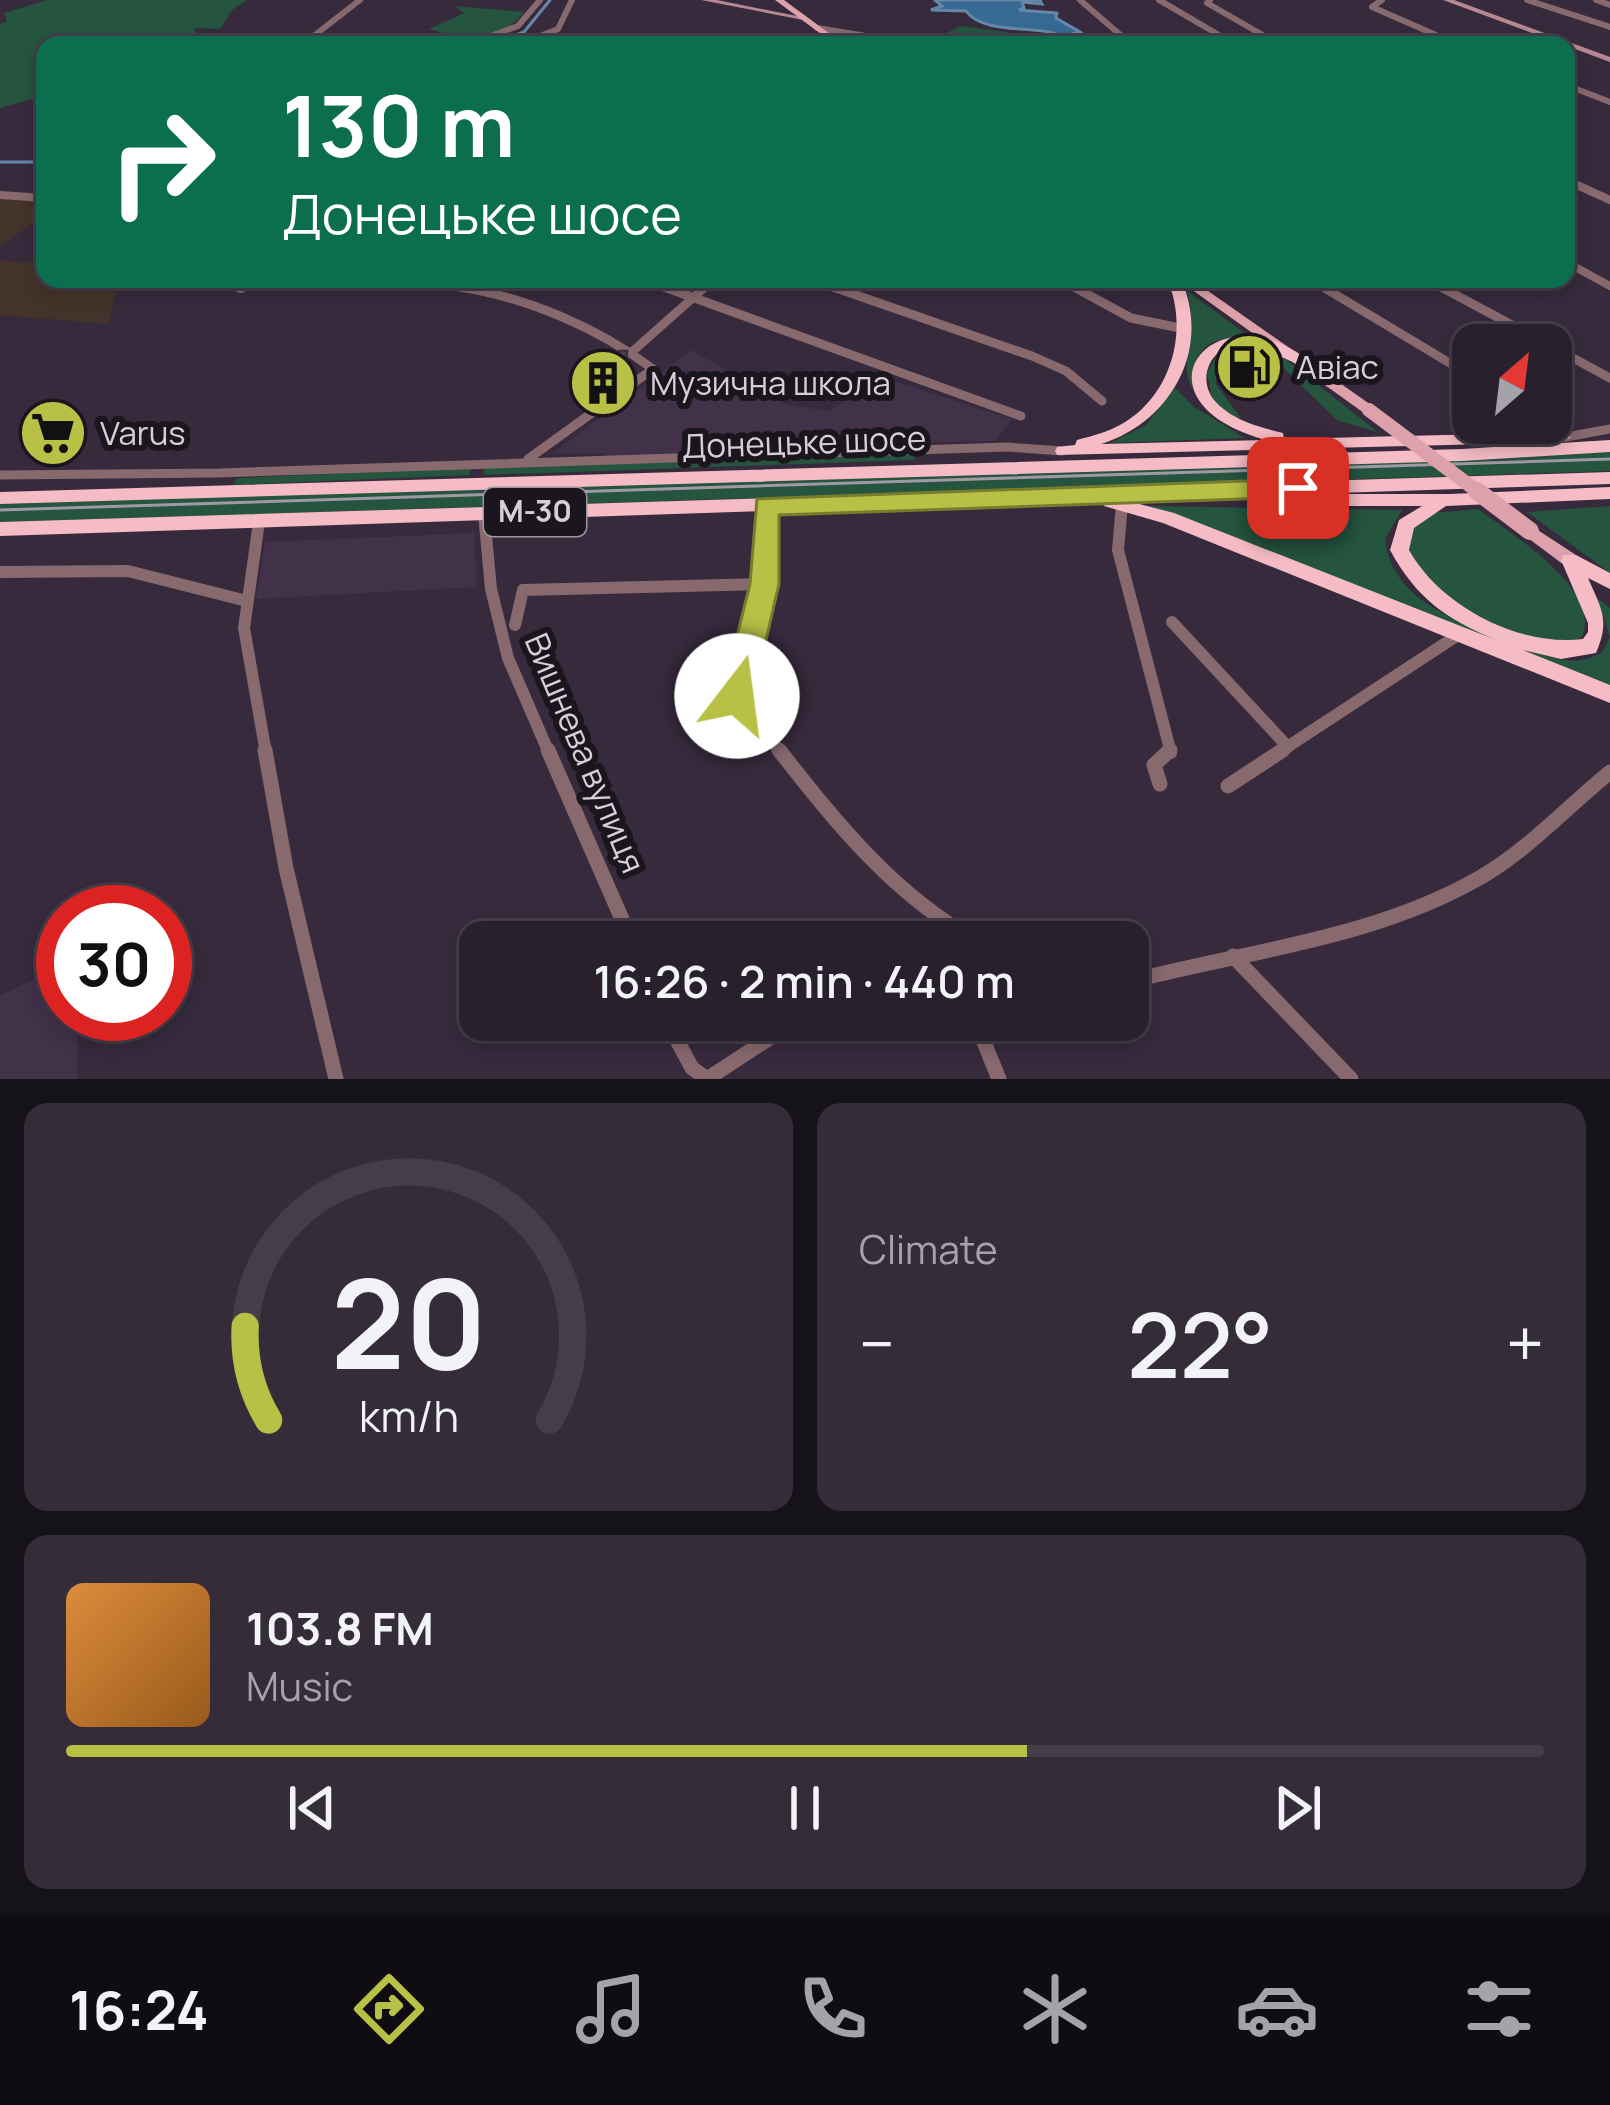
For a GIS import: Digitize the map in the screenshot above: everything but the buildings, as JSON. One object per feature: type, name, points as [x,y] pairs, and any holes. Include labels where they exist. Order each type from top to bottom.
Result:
[{"type":"highway","points":[[985,467],[1120,433],[1145,416],[1176,365],[1185,329],[1181,288]]},
{"type":"highway","points":[[1304,362],[1262,344],[1231,341],[1206,354],[1199,378],[1208,402],[1234,423],[1306,442]]},
{"type":"highway","points":[[1572,438],[1610,444]]},
{"type":"highway","points":[[1063,451],[1452,439]]},
{"type":"highway","name":"Донецьке шосе","points":[[0,497],[1195,462],[1610,444]]},
{"type":"highway","points":[[1104,450],[1195,462]]},
{"type":"highway","name":"Донецьке шосе","points":[[0,529],[1610,478]]},
{"type":"highway","points":[[1148,494],[1285,501],[1610,496]]},
{"type":"highway","points":[[1070,496],[1122,504],[1211,535],[1610,694]]},
{"type":"highway","points":[[1450,500],[1416,513],[1403,529],[1399,546],[1406,569],[1421,588],[1460,613],[1538,646],[1568,652],[1589,647],[1598,623],[1570,560]]},
{"type":"highway","points":[[1570,560],[1610,586]]},
{"type":"main road","points":[[779,0],[828,36]]},
{"type":"main road","points":[[1193,288],[1304,362],[1570,560]]},
{"type":"street","points":[[314,36],[360,0]]},
{"type":"street","points":[[491,36],[518,26],[540,0]]},
{"type":"street","points":[[540,36],[558,29],[572,0]]},
{"type":"street","points":[[704,0],[803,18]]},
{"type":"street","points":[[1080,0],[1122,36]]},
{"type":"street","points":[[1159,0],[1220,36]]},
{"type":"street","points":[[1210,0],[1207,3],[1264,36]]},
{"type":"street","points":[[1447,0],[1545,36]]},
{"type":"street","points":[[1527,0],[1610,27]]},
{"type":"street","points":[[1596,0],[1610,4]]},
{"type":"street","points":[[1378,1],[1372,7],[1380,13],[1437,36]]},
{"type":"street","points":[[817,28],[866,36]]},
{"type":"street","points":[[1575,47],[1610,60]]},
{"type":"street","points":[[1575,89],[1610,102]]},
{"type":"street","points":[[1575,184],[1610,200]]},
{"type":"street","points":[[0,195],[36,197]]},
{"type":"street","points":[[1575,267],[1610,286]]},
{"type":"street","points":[[451,288],[492,292],[633,351],[653,369],[526,461]]},
{"type":"street","points":[[666,288],[1021,416]]},
{"type":"street","points":[[633,351],[704,288]]},
{"type":"street","points":[[836,288],[1032,356],[1066,371],[1102,401]]},
{"type":"street","points":[[1076,288],[1131,317],[1185,329]]},
{"type":"street","points":[[1325,288],[1452,364]]},
{"type":"street","points":[[1443,288],[1511,324]]},
{"type":"street","points":[[1572,357],[1610,378]]},
{"type":"street","points":[[1572,436],[1610,429]]},
{"type":"street","points":[[0,475],[219,473],[1007,447],[1063,451]]},
{"type":"street","points":[[209,492],[219,473]]},
{"type":"street","points":[[1122,504],[1118,550],[1169,737],[1171,753],[1154,765],[1160,784]]},
{"type":"street","points":[[766,506],[765,584],[737,696],[854,846],[942,921]]},
{"type":"street","name":"Вишнева вулиця","points":[[484,514],[491,589],[508,658],[623,921]]},
{"type":"street","points":[[259,522],[244,628],[286,868],[336,1079]]},
{"type":"street","points":[[0,572],[128,571],[247,602]]},
{"type":"street","points":[[515,625],[523,590],[765,584]]},
{"type":"street","points":[[1172,622],[1288,746]]},
{"type":"street","points":[[1228,785],[1458,635]]},
{"type":"street","points":[[1149,977],[1368,923],[1449,894],[1528,843],[1610,772]]},
{"type":"street","points":[[1233,956],[1352,1079]]},
{"type":"street","points":[[677,1041],[692,1068],[707,1079],[765,1041]]},
{"type":"street","points":[[984,1041],[1000,1079]]},
{"type":"shaded area","points":[[0,198],[36,200],[36,221],[0,246]]},
{"type":"shaded area","points":[[36,257],[36,288],[117,288],[109,324],[0,315],[0,260],[27,263]]},
{"type":"shaded area","points":[[691,350],[788,405],[829,411],[881,377],[1012,419],[996,441],[911,443],[911,448],[604,458],[604,453],[551,454]]},
{"type":"shaded area","points":[[475,533],[476,587],[256,599],[265,542]]},
{"type":"shaded area","points":[[36,978],[36,1041],[77,1041],[78,1079],[0,1079],[0,996]]},
{"type":"green space","points":[[47,0],[247,0],[232,10],[220,29],[194,28],[197,36],[36,36],[36,98],[0,108],[4,13]]},
{"type":"green space","points":[[454,6],[524,12],[492,34],[454,35],[429,29],[464,13]]},
{"type":"green space","points":[[961,26],[1036,36],[940,36]]},
{"type":"green space","points":[[1185,289],[1254,340],[1226,339],[1207,346],[1196,362],[1192,388],[1187,366],[1191,315]]},
{"type":"green space","points":[[1236,344],[1279,354],[1379,433],[1337,420],[1273,358],[1235,355],[1217,361],[1216,384],[1241,418],[1234,418],[1213,402],[1207,373],[1219,350]]},
{"type":"green space","points":[[1175,388],[1194,407],[1245,438],[1110,443],[1146,425]]},
{"type":"green space","points":[[1610,452],[1610,471],[0,522],[0,504]]},
{"type":"green space","points":[[914,454],[915,460],[483,475],[485,468]]},
{"type":"green space","points":[[471,468],[469,475],[233,485],[237,478]]},
{"type":"green space","points":[[1149,506],[1402,510],[1385,539],[1393,566],[1410,590],[1461,623],[1550,657],[1589,658],[1602,652],[1610,637],[1610,688]]},
{"type":"green space","points":[[1610,506],[1610,573],[1527,512]]},
{"type":"green space","points":[[1478,509],[1567,582],[1585,619],[1582,637],[1538,639],[1469,613],[1436,588],[1404,552],[1415,522],[1432,513]]},
{"type":"green space","points":[[1597,598],[1610,608],[1610,637]]},
{"type":"water","points":[[935,0],[1040,0],[1042,4],[1022,2],[1024,8],[1019,10],[1057,13],[1056,18],[1080,32],[1058,36],[992,26],[966,11],[931,10],[942,6]]},
{"type":"waterway","points":[[512,36],[524,32],[550,0]]},
{"type":"waterway","points":[[0,162],[36,162]]},
{"type":"tram line","points":[[0,510],[1610,459]]},
{"type":"place","name":"Авіас","points":[[1249,367]]},
{"type":"place","name":"Музична школа","points":[[603,383]]},
{"type":"place","name":"Varus","points":[[53,433]]},
{"type":"route","points":[[737,696],[765,584],[766,506],[1298,488]]}]
